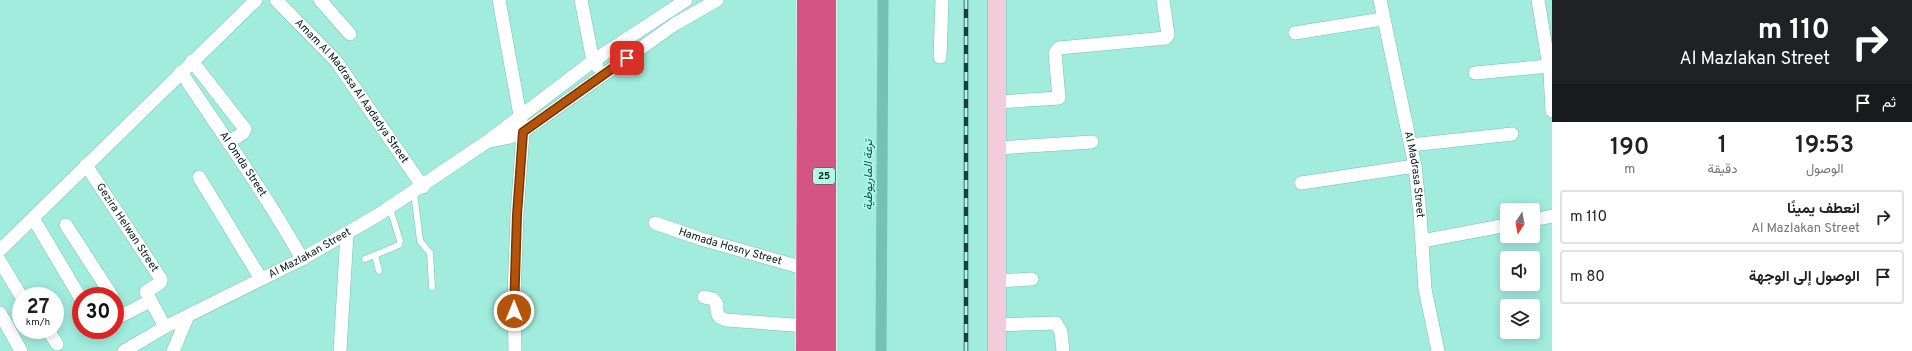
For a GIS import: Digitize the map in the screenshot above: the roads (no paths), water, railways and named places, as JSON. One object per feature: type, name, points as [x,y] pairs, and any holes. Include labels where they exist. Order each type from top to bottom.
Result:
[{"type":"highway","name":"25","points":[[807,351],[808,0]]},
{"type":"highway","name":"25","points":[[825,0],[825,351]]},
{"type":"street","points":[[0,250],[256,0]]},
{"type":"street","name":"Amam Al Madrasa Al Aadadya Street","points":[[276,0],[336,61],[419,189]]},
{"type":"street","points":[[320,0],[350,34]]},
{"type":"street","points":[[499,0],[523,132],[516,222],[514,351]]},
{"type":"street","points":[[581,0],[593,61],[603,74]]},
{"type":"street","name":"Al Mazlakan Street","points":[[124,351],[165,327],[302,259],[390,208],[520,119],[593,61],[667,11],[686,0]]},
{"type":"street","name":"Al Mazlakan Street","points":[[488,141],[510,137],[523,132],[603,74],[676,24],[717,0]]},
{"type":"street","points":[[940,57],[942,0]]},
{"type":"street","points":[[997,0],[997,351]]},
{"type":"street","points":[[997,102],[1059,98],[1055,53],[1059,48],[1166,38],[1168,35],[1163,0]]},
{"type":"street","name":"Al Madrasa Street","points":[[1380,0],[1382,19],[1415,166],[1427,303],[1438,351]]},
{"type":"street","points":[[1538,0],[1549,66],[1552,111]]},
{"type":"street","points":[[667,11],[676,24]]},
{"type":"street","points":[[1295,33],[1382,19]]},
{"type":"street","points":[[192,61],[244,129],[243,133],[229,142]]},
{"type":"street","points":[[1475,73],[1549,66]]},
{"type":"street","name":"Al Omda Street","points":[[181,72],[282,223],[302,259]]},
{"type":"street","points":[[1411,145],[1512,134]]},
{"type":"street","points":[[997,148],[1092,142]]},
{"type":"street","name":"Gezira Helwan Street","points":[[86,165],[161,279],[160,282],[146,292],[150,302]]},
{"type":"street","points":[[1302,183],[1415,166]]},
{"type":"street","points":[[199,177],[261,279]]},
{"type":"street","points":[[1540,219],[1552,216]]},
{"type":"street","points":[[33,218],[74,287]]},
{"type":"street","name":"Hamada Hosny Street","points":[[655,223],[701,239],[807,269]]},
{"type":"street","points":[[66,225],[106,287]]},
{"type":"street","points":[[1422,241],[1500,226]]},
{"type":"street","points":[[340,351],[347,233]]},
{"type":"street","points":[[0,261],[16,287]]},
{"type":"street","points":[[997,281],[1032,279]]},
{"type":"street","points":[[704,297],[713,299],[717,304],[716,312],[719,317],[726,320],[807,326]]},
{"type":"street","points":[[124,315],[150,302],[165,327]]},
{"type":"street","points":[[0,313],[21,351]]},
{"type":"street","points":[[173,351],[188,316]]},
{"type":"street","points":[[997,325],[1056,323],[1061,332],[1063,351]]},
{"type":"street","points":[[54,339],[57,344]]},
{"type":"lane","points":[[419,189],[420,241],[430,253],[432,287]]},
{"type":"lane","points":[[365,259],[399,245],[400,241],[390,208]]},
{"type":"lane","points":[[375,255],[379,271]]},
{"type":"waterway","name":"ترعة الماريوطية","points":[[881,351],[883,0]]},
{"type":"railway","points":[[966,0],[966,351]]}]
